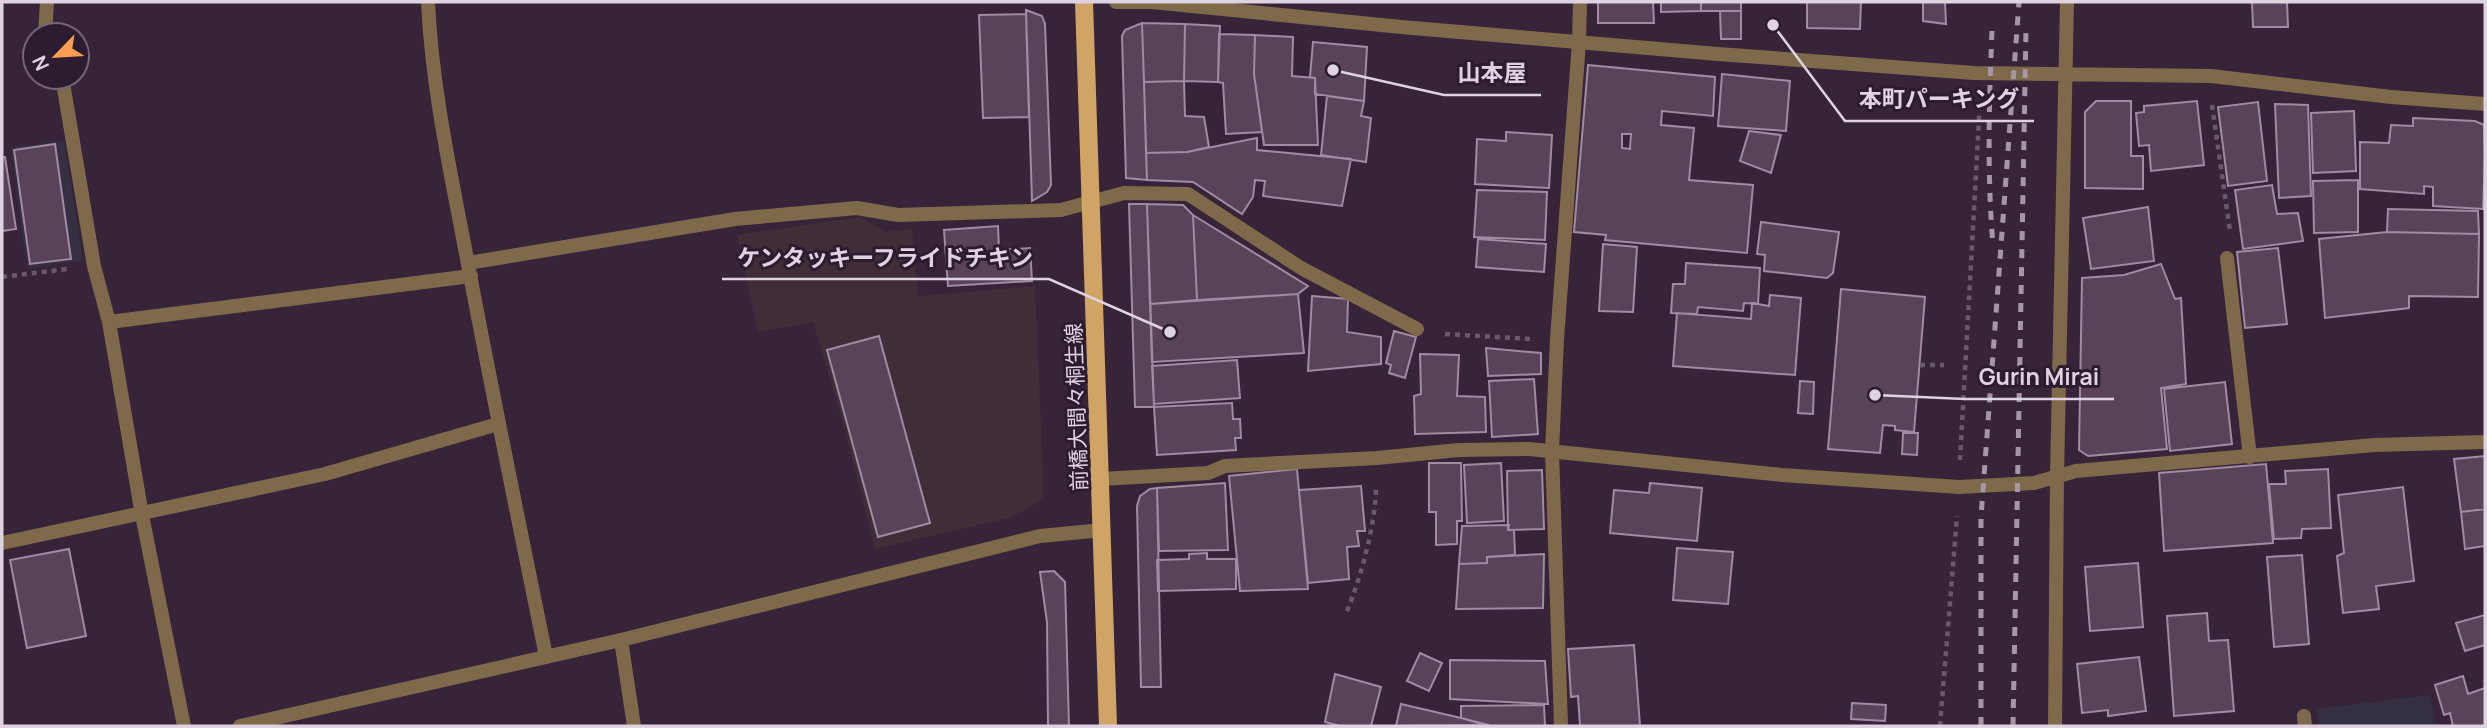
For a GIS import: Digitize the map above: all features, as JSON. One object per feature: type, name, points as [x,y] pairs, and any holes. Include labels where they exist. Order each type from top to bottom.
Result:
[{"type":"main road","name":"前橋大間々桐生線","points":[[1084,2],[1108,726]]},
{"type":"street","points":[[46,21],[47,2]]},
{"type":"street","points":[[428,2],[430,49],[469,270],[546,656]]},
{"type":"street","points":[[1116,2],[1152,2],[1580,42],[1974,73],[2211,76],[2390,97],[2485,104]]},
{"type":"street","points":[[1560,726],[1552,451],[1557,339],[1580,42],[1580,2]]},
{"type":"street","points":[[2055,726],[2057,476],[2067,2]]},
{"type":"street","points":[[64,91],[94,266],[109,322],[142,515],[184,726]]},
{"type":"street","points":[[109,322],[469,270],[735,219],[857,208],[898,215],[1061,209],[1124,193],[1188,194],[1301,268],[1417,329]]},
{"type":"street","points":[[2227,258],[2250,457]]},
{"type":"street","points":[[2,543],[325,474],[498,424]]},
{"type":"street","points":[[1101,479],[1208,473],[1226,466],[1377,458],[1459,450],[1529,449],[1782,475],[1959,487],[2034,483],[2076,471],[2374,445],[2485,442]]},
{"type":"street","points":[[240,726],[621,640],[1040,536],[1103,530]]},
{"type":"street","points":[[621,640],[634,726]]},
{"type":"path","points":[[2211,76],[2231,244],[2227,258]]},
{"type":"path","points":[[1960,468],[1980,92]]},
{"type":"path","points":[[2,277],[94,266]]},
{"type":"path","points":[[1417,329],[1474,337],[1557,339]]},
{"type":"path","points":[[1920,365],[1944,365]]},
{"type":"path","points":[[1347,611],[1355,592],[1376,502],[1377,458]]},
{"type":"path","points":[[1940,726],[1957,514]]},
{"type":"shaded area","points":[[64,141],[83,260],[27,269],[11,147]]},
{"type":"shaded area","points":[[860,217],[886,232],[912,229],[918,296],[1035,286],[1044,499],[1012,517],[875,549],[843,423],[813,322],[758,332],[737,235]]},
{"type":"shaded area","points":[[2430,695],[2436,726],[2319,726],[2317,709]]},
{"type":"building","points":[[1598,2],[1653,2],[1654,23],[1598,23]]},
{"type":"building","points":[[1661,2],[1701,2],[1701,11],[1661,12]]},
{"type":"building","points":[[1701,2],[1741,2],[1741,11],[1701,11]]},
{"type":"building","points":[[1807,2],[1861,2],[1860,29],[1807,28]]},
{"type":"building","points":[[1923,2],[1945,2],[1946,24],[1923,21]]},
{"type":"building","points":[[2252,2],[2287,2],[2288,27],[2253,27]]},
{"type":"building","points":[[1026,10],[1042,16],[1045,24],[1051,185],[1047,192],[1032,201]]},
{"type":"building","points":[[1720,11],[1741,11],[1741,39],[1721,39]]},
{"type":"building","points":[[1026,14],[1029,117],[983,118],[979,15]]},
{"type":"building","points":[[1142,23],[1147,180],[1126,178],[1122,36],[1125,30]]},
{"type":"building","points":[[1142,23],[1185,24],[1184,81],[1144,82]]},
{"type":"building","points":[[1185,24],[1220,26],[1218,82],[1184,81]]},
{"type":"building","points":[[1219,34],[1255,35],[1254,74],[1262,132],[1226,134],[1223,83],[1218,82]]},
{"type":"building","points":[[1255,35],[1293,37],[1292,76],[1315,78],[1318,145],[1264,145],[1254,74]]},
{"type":"building","points":[[1313,42],[1367,47],[1364,101],[1315,94],[1315,78],[1310,77]]},
{"type":"building","points":[[1588,65],[1715,77],[1713,116],[1662,111],[1661,125],[1694,128],[1689,180],[1753,185],[1747,253],[1605,240],[1606,235],[1574,232]],"holes":[[[1622,134],[1631,134],[1630,149],[1622,148]]]},
{"type":"building","points":[[1722,74],[1790,81],[1786,131],[1718,126]]},
{"type":"building","points":[[1184,81],[1185,116],[1204,117],[1209,147],[1187,152],[1146,153],[1144,82]]},
{"type":"building","points":[[1327,96],[1364,101],[1361,116],[1371,118],[1366,162],[1321,155]]},
{"type":"building","points":[[2096,101],[2131,101],[2131,156],[2143,156],[2143,189],[2085,188],[2085,112]]},
{"type":"building","points":[[2197,101],[2204,165],[2151,171],[2149,145],[2139,146],[2136,113],[2144,112],[2144,106]]},
{"type":"building","points":[[2258,102],[2267,181],[2228,186],[2218,107]]},
{"type":"building","points":[[2275,104],[2308,105],[2311,196],[2279,198]]},
{"type":"building","points":[[2354,111],[2356,171],[2313,173],[2311,113]]},
{"type":"building","points":[[2413,118],[2475,121],[2484,125],[2483,209],[2433,206],[2433,187],[2424,186],[2424,194],[2360,189],[2360,142],[2389,143],[2391,125],[2413,126]]},
{"type":"building","points":[[1749,131],[1781,135],[1771,173],[1740,161]]},
{"type":"building","points":[[1506,132],[1552,135],[1549,188],[1475,184],[1477,139],[1506,141]]},
{"type":"building","points":[[1257,138],[1257,150],[1351,159],[1342,206],[1263,196],[1265,181],[1255,180],[1253,197],[1242,214],[1193,182],[1147,180],[1146,153],[1187,152]]},
{"type":"building","points":[[55,144],[71,259],[30,264],[14,150]]},
{"type":"building","points":[[2,157],[5,157],[16,229],[2,231]]},
{"type":"building","points":[[2358,180],[2358,232],[2314,233],[2313,181]]},
{"type":"building","points":[[2272,185],[2277,214],[2298,213],[2303,241],[2243,249],[2235,190]]},
{"type":"building","points":[[1477,190],[1547,192],[1545,240],[1474,237]]},
{"type":"building","points":[[1129,204],[1147,204],[1154,407],[1135,407]]},
{"type":"building","points":[[1147,204],[1183,205],[1193,215],[1197,300],[1150,304]]},
{"type":"building","points":[[2148,207],[2154,261],[2091,269],[2083,218]]},
{"type":"building","points":[[2388,209],[2478,211],[2479,234],[2387,232]]},
{"type":"building","points":[[1193,215],[1308,286],[1298,294],[1197,300]]},
{"type":"building","points":[[1761,222],[1839,232],[1833,273],[1827,278],[1764,271],[1765,255],[1757,254]]},
{"type":"building","points":[[998,226],[999,250],[1030,248],[1032,281],[948,286],[944,230]]},
{"type":"building","points":[[2387,232],[2479,234],[2478,297],[2409,296],[2409,308],[2325,318],[2319,239]]},
{"type":"building","points":[[1478,239],[1546,244],[1544,272],[1476,267]]},
{"type":"building","points":[[1603,244],[1637,247],[1633,312],[1599,311]]},
{"type":"building","points":[[2278,248],[2287,324],[2245,328],[2237,252]]},
{"type":"building","points":[[1686,263],[1760,268],[1758,304],[1744,303],[1743,311],[1698,307],[1697,314],[1671,313],[1673,284],[1685,284]]},
{"type":"building","points":[[2161,264],[2175,299],[2181,298],[2186,384],[2161,388],[2167,449],[2088,456],[2079,450],[2082,278],[2124,275]]},
{"type":"building","points":[[1841,289],[1925,297],[1914,432],[1895,430],[1895,426],[1883,425],[1880,453],[1828,449]]},
{"type":"building","points":[[1298,294],[1304,353],[1152,362],[1150,304]]},
{"type":"building","points":[[1770,295],[1801,298],[1795,375],[1673,366],[1677,313],[1751,319],[1752,303],[1769,306]]},
{"type":"building","points":[[1312,296],[1348,299],[1347,332],[1381,337],[1381,364],[1308,371]]},
{"type":"building","points":[[1394,331],[1416,337],[1405,378],[1389,373],[1391,365],[1386,363]]},
{"type":"building","points":[[879,336],[930,523],[878,537],[827,350]]},
{"type":"building","points":[[1486,348],[1541,353],[1541,374],[1488,376]]},
{"type":"building","points":[[1420,354],[1459,355],[1457,396],[1485,397],[1486,432],[1415,434],[1414,396],[1421,394]]},
{"type":"building","points":[[1237,360],[1240,398],[1154,404],[1152,366]]},
{"type":"building","points":[[1534,379],[1538,434],[1492,437],[1489,381]]},
{"type":"building","points":[[1800,381],[1814,382],[1813,414],[1798,413]]},
{"type":"building","points":[[2225,382],[2232,444],[2170,451],[2164,389]]},
{"type":"building","points":[[1232,403],[1233,419],[1240,419],[1241,438],[1235,438],[1236,450],[1157,455],[1154,407]]},
{"type":"building","points":[[1903,433],[1918,433],[1917,455],[1902,454]]},
{"type":"building","points":[[2485,456],[2485,509],[2461,512],[2454,459]]},
{"type":"building","points":[[1429,463],[1461,463],[1462,521],[1457,521],[1457,544],[1436,545],[1436,512],[1429,512]]},
{"type":"building","points":[[1501,463],[1504,521],[1467,523],[1464,465]]},
{"type":"building","points":[[2266,464],[2273,543],[2164,551],[2159,473]]},
{"type":"building","points":[[1297,469],[1308,589],[1240,591],[1229,476]]},
{"type":"building","points":[[2328,469],[2331,528],[2302,529],[2301,538],[2274,539],[2269,484],[2286,484],[2285,471]]},
{"type":"building","points":[[1542,470],[1544,529],[1508,530],[1507,471]]},
{"type":"building","points":[[1225,483],[1228,550],[1159,551],[1157,488]]},
{"type":"building","points":[[1650,483],[1702,488],[1697,541],[1610,533],[1614,490],[1649,493]]},
{"type":"building","points":[[1361,486],[1365,531],[1357,531],[1359,546],[1347,547],[1349,579],[1308,583],[1299,490]]},
{"type":"building","points":[[2403,487],[2414,581],[2376,586],[2379,609],[2343,613],[2337,556],[2344,553],[2338,495]]},
{"type":"building","points":[[1157,488],[1161,687],[1141,687],[1137,506],[1140,496]]},
{"type":"building","points":[[2485,509],[2485,546],[2465,549],[2461,512]]},
{"type":"building","points":[[1509,525],[1508,530],[1514,530],[1515,555],[1487,557],[1487,563],[1459,564],[1462,526]]},
{"type":"building","points":[[1677,548],[1733,552],[1728,604],[1673,600]]},
{"type":"building","points":[[69,549],[86,636],[27,648],[10,560]]},
{"type":"building","points":[[1207,553],[1207,559],[1236,559],[1236,589],[1158,591],[1157,560],[1189,559],[1189,554]]},
{"type":"building","points":[[1544,554],[1543,608],[1456,609],[1459,564],[1487,563],[1487,557]]},
{"type":"building","points":[[2302,555],[2309,644],[2274,647],[2267,557]]},
{"type":"building","points":[[2138,563],[2143,627],[2090,631],[2085,567]]},
{"type":"building","points":[[1054,571],[1065,582],[1069,726],[1048,726],[1047,622],[1040,572]]},
{"type":"building","points":[[2207,613],[2209,641],[2228,640],[2234,711],[2174,716],[2167,616]]},
{"type":"building","points":[[2485,615],[2485,645],[2465,651],[2456,623]]},
{"type":"building","points":[[1634,645],[1640,726],[1580,726],[1578,696],[1571,697],[1568,649]]},
{"type":"building","points":[[1420,653],[1442,663],[1429,691],[1407,681]]},
{"type":"building","points":[[2139,657],[2146,711],[2108,716],[2108,710],[2082,713],[2077,664]]},
{"type":"building","points":[[1450,660],[1545,661],[1548,704],[1450,699]]},
{"type":"building","points":[[1335,674],[1381,687],[1371,726],[1340,726],[1325,722]]},
{"type":"building","points":[[2463,676],[2468,694],[2485,688],[2485,726],[2453,726],[2450,713],[2444,715],[2435,685]]},
{"type":"building","points":[[1852,703],[1886,705],[1885,721],[1851,719]]},
{"type":"building","points":[[1401,704],[1461,718],[1489,725],[1396,726]]},
{"type":"building","points":[[1544,705],[1545,726],[1489,726],[1461,718],[1461,706]]},
{"type":"railway","points":[[1981,726],[1981,517],[2019,2]]},
{"type":"railway","points":[[2013,726],[2026,30]]},
{"type":"railway","points":[[1992,31],[1989,138],[1993,245]]},
{"type":"place","name":"本町パーキング","points":[[1773,25]]},
{"type":"place","name":"山本屋","points":[[1333,70]]},
{"type":"place","name":"ケンタッキーフライドチキン","points":[[1170,332]]},
{"type":"place","name":"Gurin Mirai","points":[[1875,395]]}]
